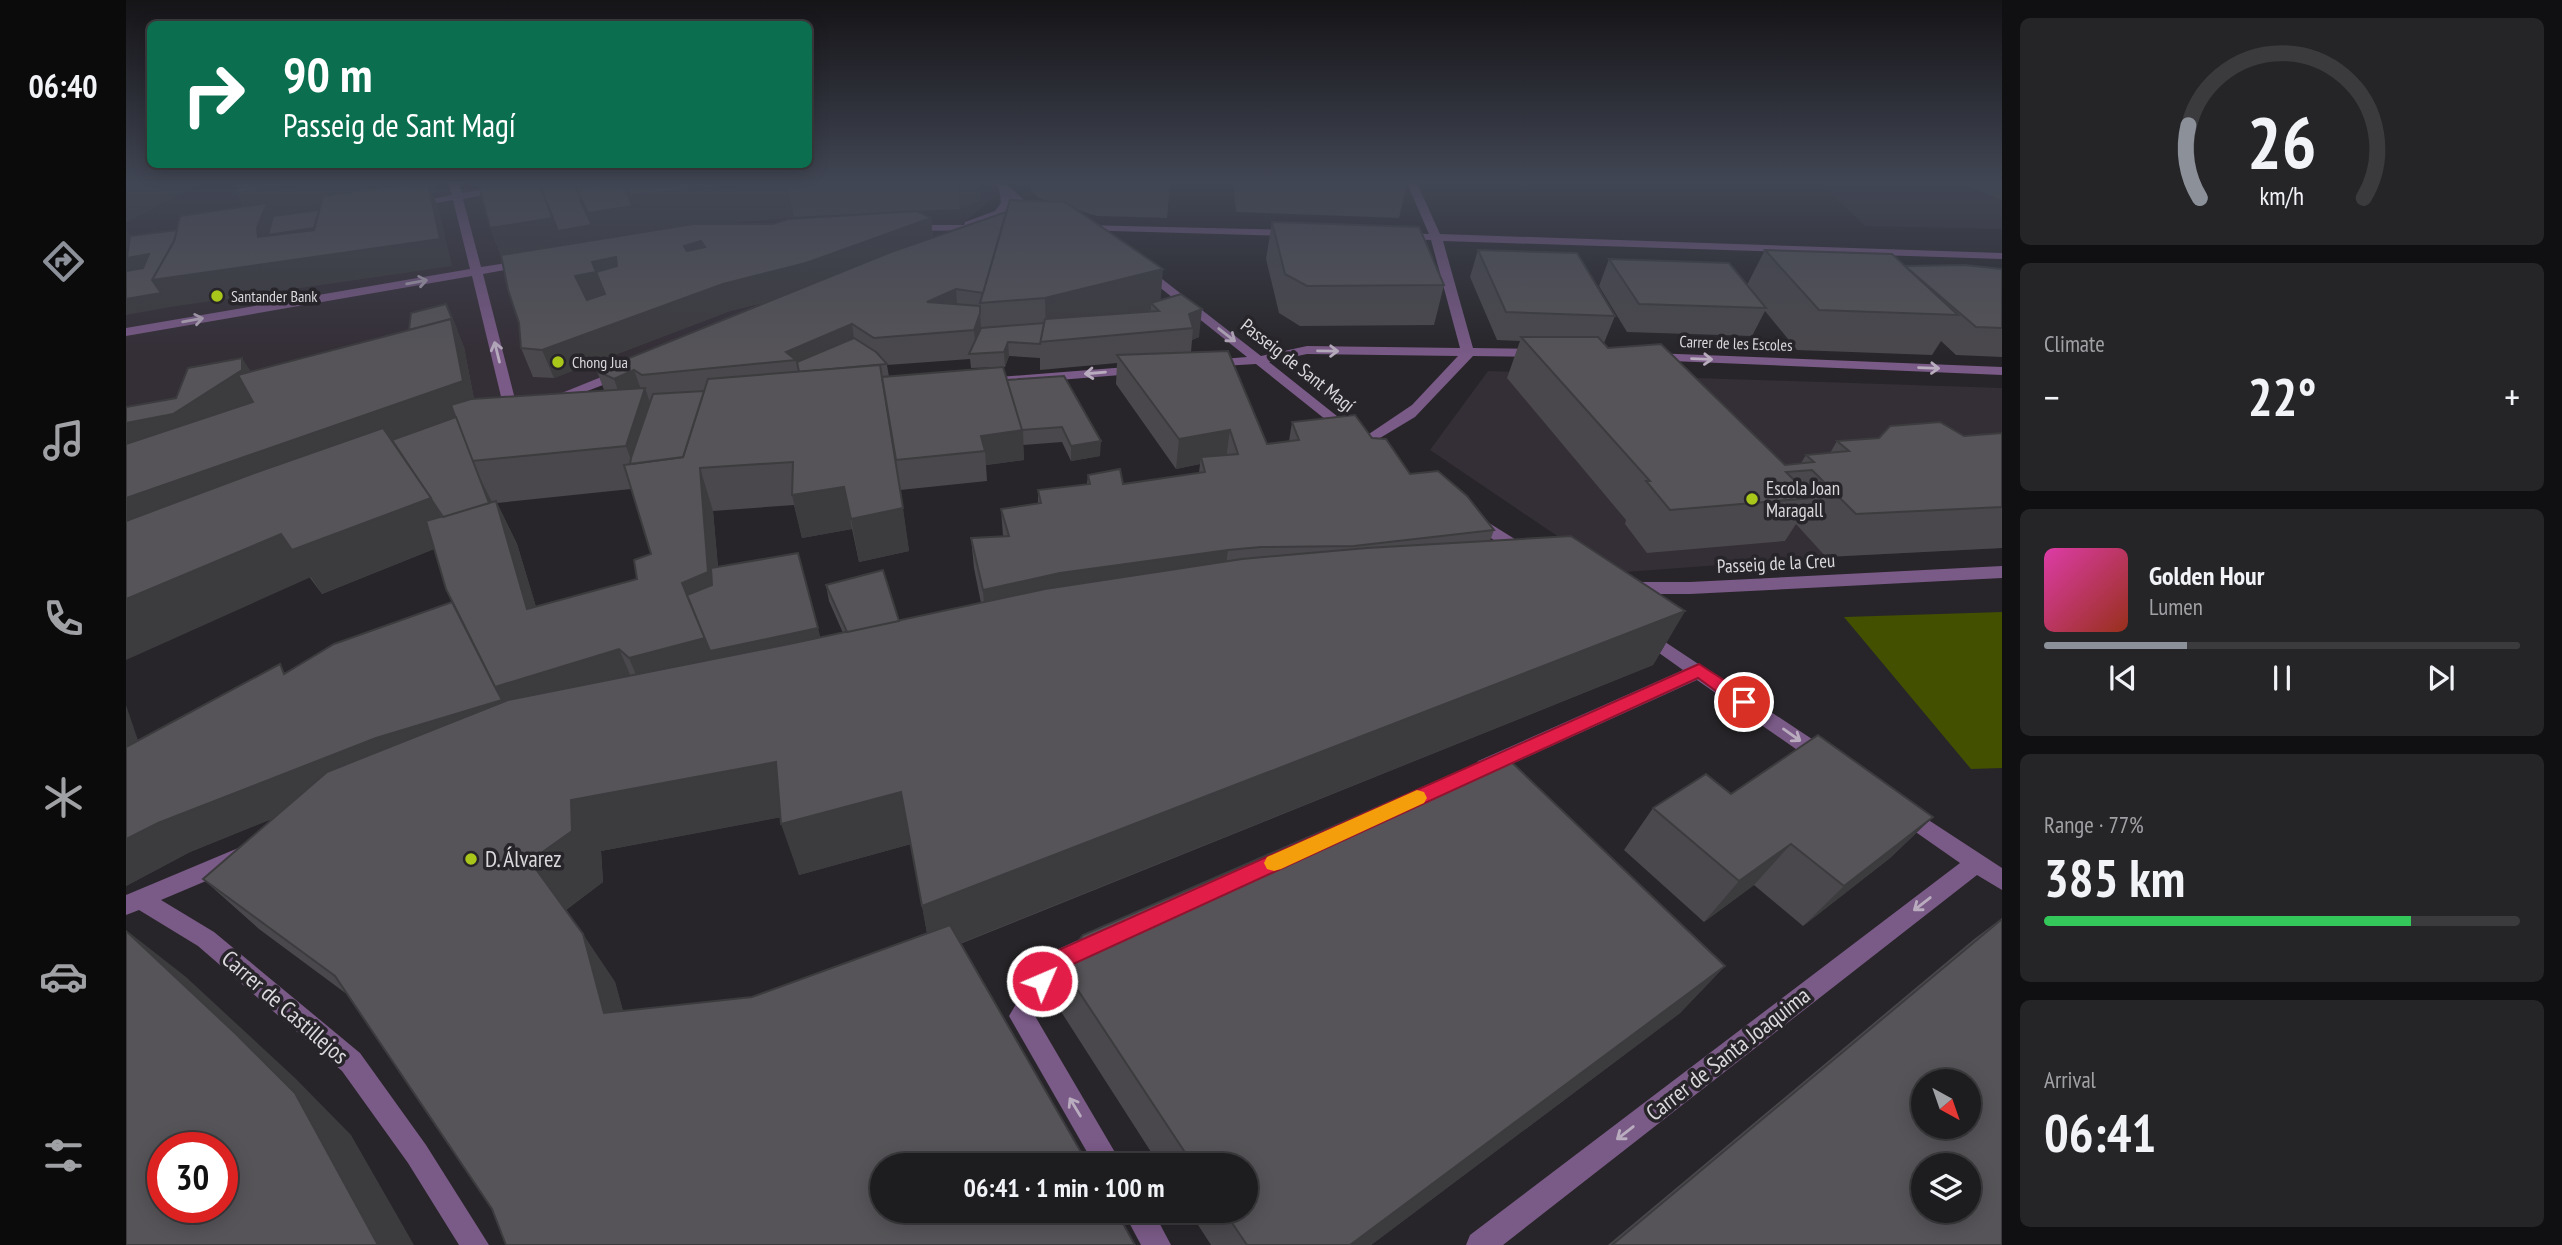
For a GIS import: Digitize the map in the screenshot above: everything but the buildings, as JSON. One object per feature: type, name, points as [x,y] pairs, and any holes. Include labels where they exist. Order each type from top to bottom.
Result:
[{"type":"street","points":[[468,241],[511,409],[536,417]]},
{"type":"street","points":[[1437,241],[1468,354]]},
{"type":"street","points":[[1557,241],[1996,256],[2002,266]]},
{"type":"street","name":"Passeig de Sant Magí","points":[[1126,256],[1371,447],[1424,401],[1448,368],[1468,354]]},
{"type":"street","points":[[126,332],[538,262]]},
{"type":"street","points":[[1192,366],[1261,360],[1307,350],[1550,353]]},
{"type":"street","name":"Carrer de les Escoles","points":[[1632,356],[2002,371]]},
{"type":"street","points":[[495,422],[632,368]]},
{"type":"street","points":[[972,383],[1150,369]]},
{"type":"street","points":[[1454,504],[1543,565]]},
{"type":"street","name":"Passeig de la Creu","points":[[1609,580],[1643,588],[1690,588],[2002,572]]},
{"type":"street","points":[[1632,625],[1834,764]]},
{"type":"street","points":[[1471,774],[1699,671]]},
{"type":"street","points":[[1889,802],[2002,880]]},
{"type":"street","points":[[133,902],[266,845]]},
{"type":"street","name":"Carrer de Santa Joaquima","points":[[1480,1245],[1976,863]]},
{"type":"street","name":"Carrer de Castillejos","points":[[133,902],[206,939],[351,1062],[417,1154],[475,1245]]},
{"type":"street","points":[[1102,1153],[1021,1016],[1052,963],[1103,940]]},
{"type":"street","points":[[1144,1223],[1157,1245]]},
{"type":"shaded area","points":[[126,241],[952,241],[951,243],[126,562]]},
{"type":"shaded area","name":"Escola Joan Maragall","points":[[1488,371],[2002,388],[2002,548],[1826,557],[1612,573],[1430,450]]},
{"type":"green space","points":[[2002,612],[2002,768],[1971,769],[1844,617]]},
{"type":"slow traffic","points":[[1274,863],[1417,798]]},
{"type":"place","name":"Santander Bank","points":[[217,296]]},
{"type":"place","name":"Chong Jua","points":[[558,362]]},
{"type":"place","name":"Escola Joan Maragall","points":[[1752,499]]},
{"type":"place","name":"D. Álvarez","points":[[471,859]]},
{"type":"route","points":[[1042,981],[1052,963],[1699,671],[1744,702]]}]
